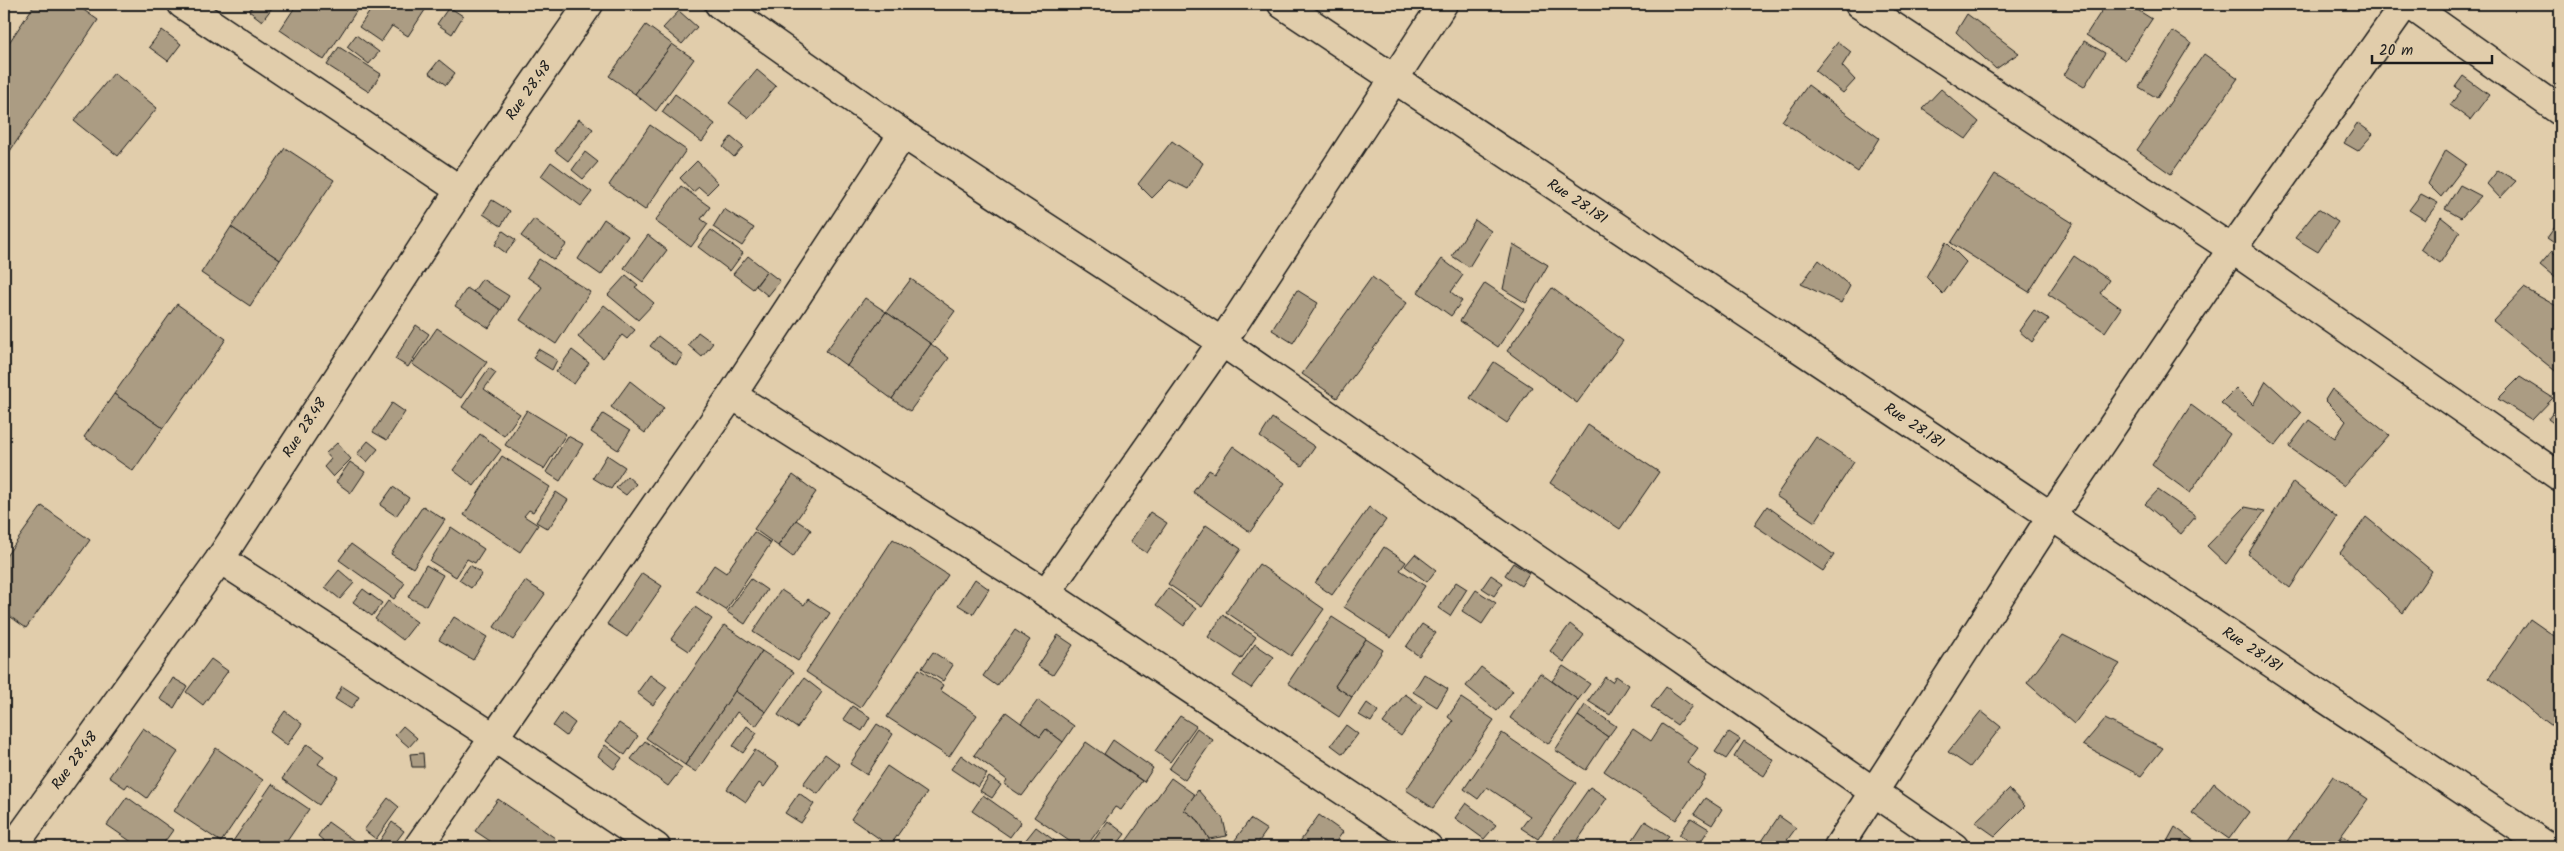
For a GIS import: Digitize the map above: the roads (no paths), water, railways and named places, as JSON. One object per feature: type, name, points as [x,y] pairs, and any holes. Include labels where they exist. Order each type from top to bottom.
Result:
[{"type":"street","points":[[182,4],[460,190]]},
{"type":"street","name":"Rue 28.48","points":[[13,847],[220,559],[460,190],[589,4]]},
{"type":"street","points":[[719,4],[903,134],[1222,342],[1954,847]]},
{"type":"street","name":"Rue 28.181","points":[[1282,4],[1393,80],[2548,847]]},
{"type":"street","points":[[1046,593],[1222,342],[1443,4]]},
{"type":"street","points":[[1859,4],[2232,249],[2560,477]]},
{"type":"street","points":[[1838,847],[1875,793],[2051,517],[2232,249],[2407,4],[2560,111]]},
{"type":"street","points":[[418,847],[732,395],[903,134]]},
{"type":"street","points":[[732,395],[1046,593],[1428,847]]},
{"type":"street","points":[[220,559],[495,738],[656,847]]}]
